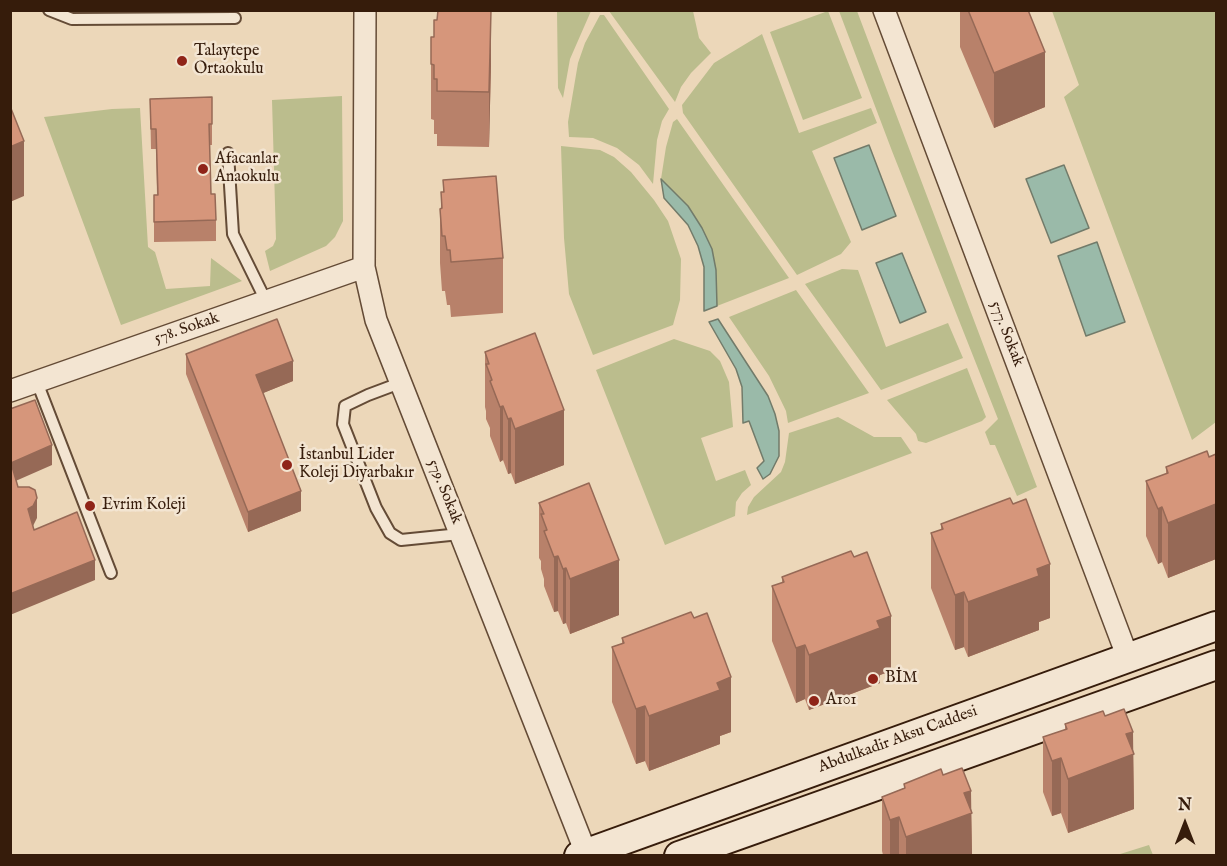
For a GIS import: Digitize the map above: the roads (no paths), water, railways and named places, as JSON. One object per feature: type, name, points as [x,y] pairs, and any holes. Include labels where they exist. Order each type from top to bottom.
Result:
[{"type":"main road","name":"Abdulkadir Aksu Caddesi","points":[[583,854],[1216,626]]},
{"type":"main road","points":[[679,855],[717,849],[1216,665]]},
{"type":"street","name":"579. Sokak","points":[[365,10],[364,267],[376,320],[583,854]]},
{"type":"street","name":"577. Sokak","points":[[884,10],[1128,658]]},
{"type":"street","name":"578. Sokak","points":[[10,392],[364,267]]},
{"type":"lane","points":[[49,10],[72,19],[235,18]]},
{"type":"lane","points":[[228,153],[233,234],[266,301]]},
{"type":"lane","points":[[37,382],[111,573]]},
{"type":"lane","points":[[400,383],[345,406],[343,424],[376,508],[390,533],[401,540],[460,534]]},
{"type":"place","name":"Talaytepe Ortaokulu","points":[[182,61]]},
{"type":"place","name":"Afacanlar Anaokulu","points":[[203,169]]},
{"type":"place","name":"İstanbul Lider Koleji Diyarbakır","points":[[287,465]]},
{"type":"place","name":"Evrim Koleji","points":[[90,506]]},
{"type":"place","name":"BİM","points":[[873,679]]},
{"type":"place","name":"A101","points":[[814,701]]}]
